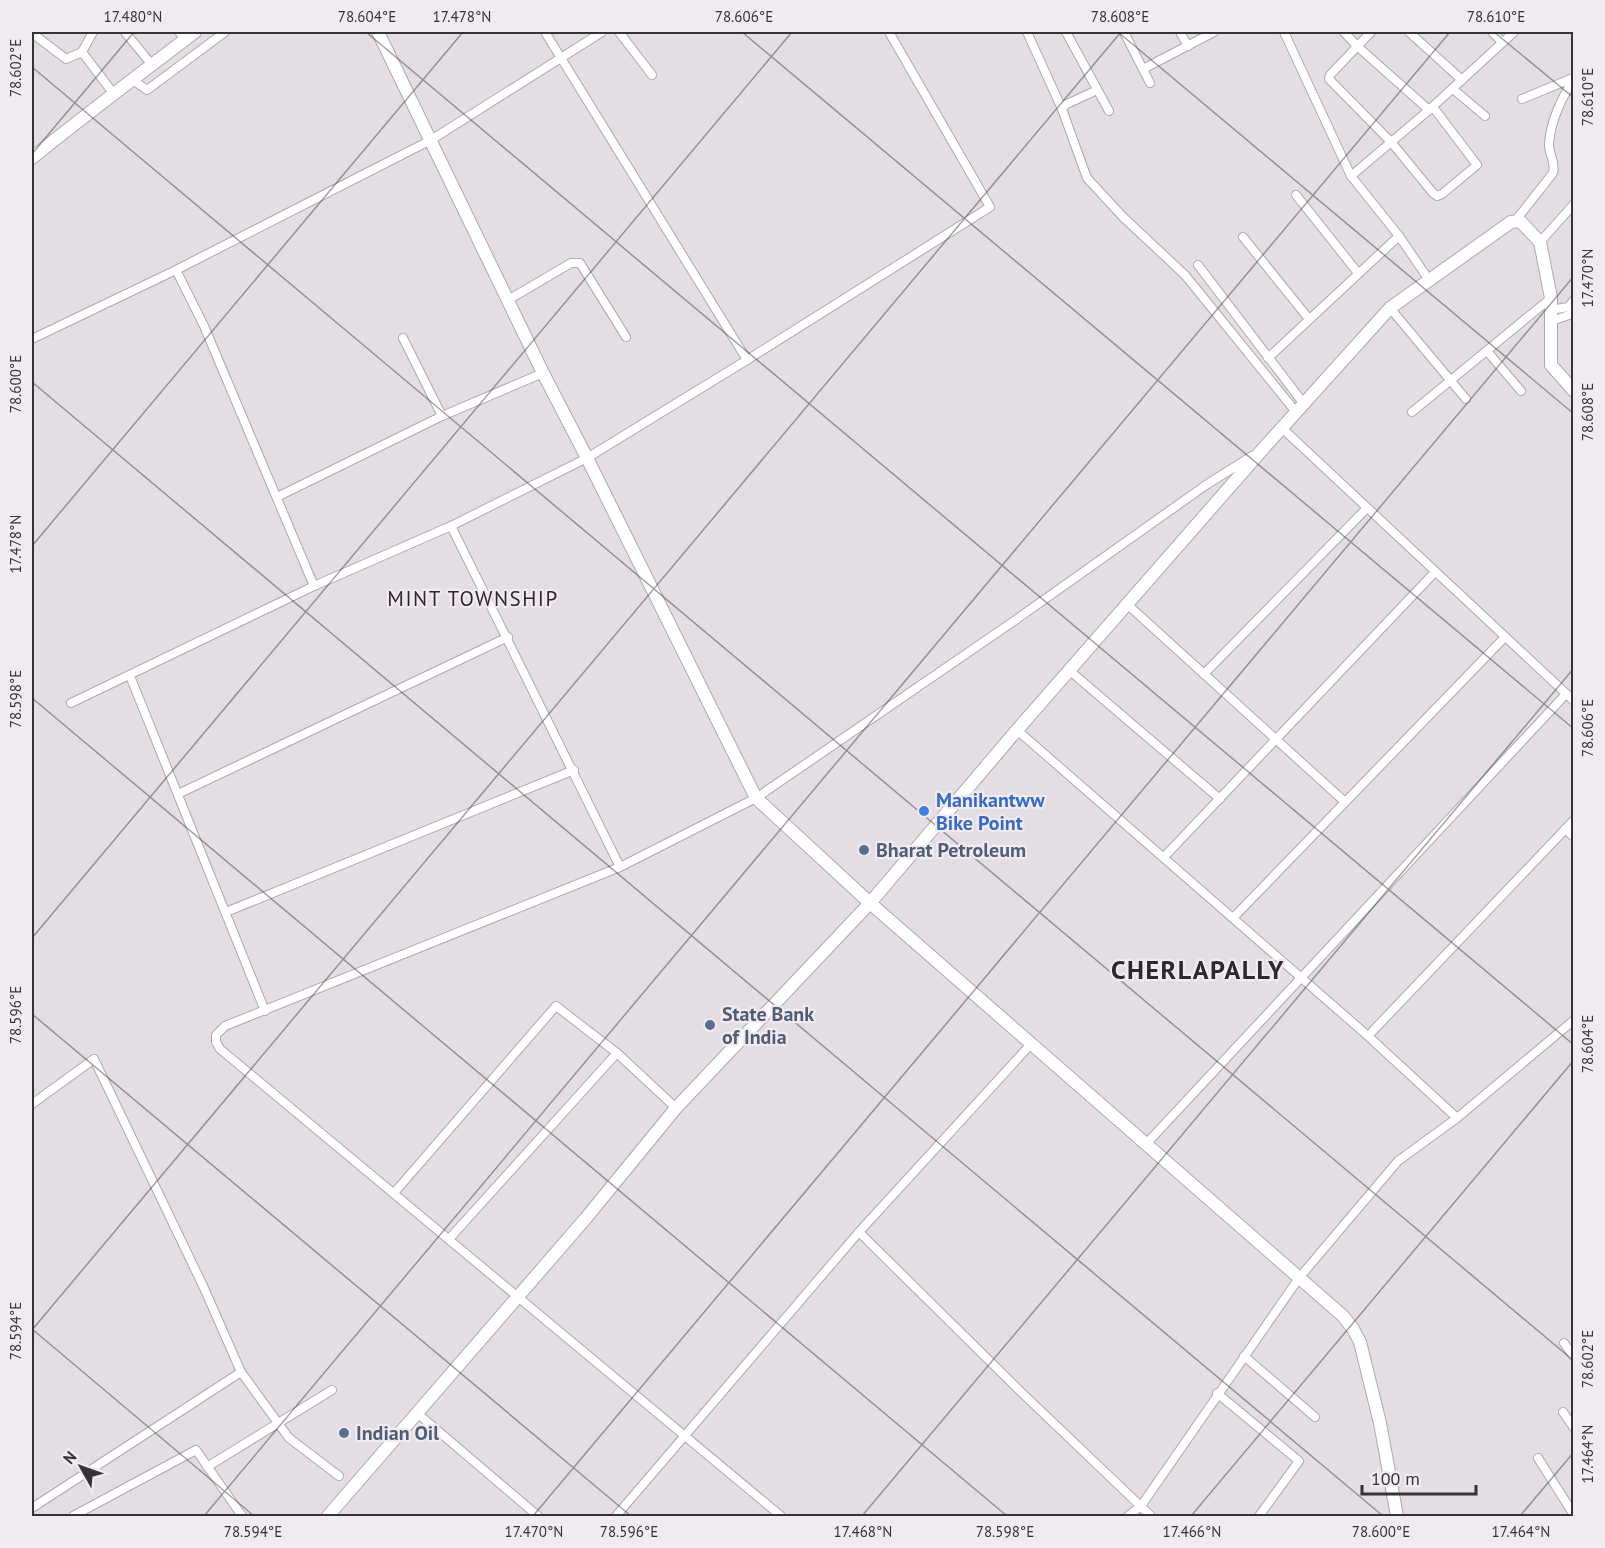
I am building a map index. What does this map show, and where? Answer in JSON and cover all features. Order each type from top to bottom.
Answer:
[{"type":"street","points":[[32,33],[66,59],[82,52],[93,32]]},
{"type":"street","points":[[125,32],[152,65]]},
{"type":"street","points":[[133,80],[147,90],[225,32]]},
{"type":"street","points":[[378,32],[543,373],[756,798],[870,903],[1343,1316],[1360,1342],[1380,1422],[1397,1516]]},
{"type":"street","points":[[545,32],[747,360]]},
{"type":"street","points":[[32,339],[176,270],[431,141],[602,32]]},
{"type":"street","points":[[619,32],[652,75]]},
{"type":"street","points":[[71,703],[314,586],[451,526],[587,458],[990,207],[889,32]]},
{"type":"street","points":[[1027,32],[1062,109],[1087,178],[1123,217],[1185,275],[1300,408]]},
{"type":"street","points":[[1066,32],[1109,111]]},
{"type":"street","points":[[1124,32],[1150,83]]},
{"type":"street","points":[[1180,32],[1188,45]]},
{"type":"street","points":[[1143,69],[1214,32]]},
{"type":"street","points":[[1284,32],[1351,176],[1399,236],[1429,280]]},
{"type":"street","points":[[1344,32],[1357,46],[1431,109],[1477,163],[1477,166],[1442,194],[1437,196],[1433,193],[1392,143],[1329,79],[1330,75],[1357,46],[1371,32]]},
{"type":"street","points":[[1408,32],[1462,80]]},
{"type":"street","points":[[1492,32],[1502,42]]},
{"type":"street","points":[[1351,176],[1431,109],[1514,32]]},
{"type":"street","points":[[32,158],[152,65],[186,34]]},
{"type":"street","points":[[82,52],[113,93]]},
{"type":"street","points":[[1522,99],[1573,78]]},
{"type":"street","points":[[328,1516],[586,1218],[676,1108],[870,903],[1017,730],[1262,450],[1390,308],[1516,220],[1553,173],[1554,163],[1549,143],[1554,118],[1573,78]]},
{"type":"street","points":[[1453,88],[1485,116]]},
{"type":"street","points":[[1062,109],[1065,105],[1097,90]]},
{"type":"street","points":[[1296,195],[1358,273]]},
{"type":"street","points":[[1540,242],[1574,204]]},
{"type":"street","points":[[1516,220],[1520,221],[1540,242],[1551,310],[1551,365],[1574,391]]},
{"type":"street","points":[[1268,358],[1399,236]]},
{"type":"street","points":[[1243,237],[1309,319]]},
{"type":"street","points":[[508,300],[572,263],[580,263],[626,337]]},
{"type":"street","points":[[1198,266],[1268,358],[1300,408]]},
{"type":"street","points":[[176,270],[204,326],[314,586]]},
{"type":"street","points":[[1412,412],[1487,351],[1551,310],[1568,307],[1574,300]]},
{"type":"street","points":[[1390,308],[1466,399]]},
{"type":"street","points":[[1551,310],[1573,312]]},
{"type":"street","points":[[403,338],[442,416]]},
{"type":"street","points":[[1487,351],[1521,391]]},
{"type":"street","points":[[278,497],[442,416],[543,373]]},
{"type":"street","points":[[1283,429],[1574,701]]},
{"type":"street","points":[[781,1516],[220,1049],[216,1042],[219,1030],[620,867],[756,798],[1206,485],[1262,450]]},
{"type":"street","points":[[1204,674],[1367,508]]},
{"type":"street","points":[[451,526],[620,867]]},
{"type":"street","points":[[1164,857],[1436,572]]},
{"type":"street","points":[[1128,605],[1345,802]]},
{"type":"street","points":[[1234,917],[1505,636]]},
{"type":"street","points":[[178,794],[508,637]]},
{"type":"street","points":[[1070,671],[1220,799]]},
{"type":"street","points":[[130,676],[265,1011]]},
{"type":"street","points":[[1146,1143],[1566,694]]},
{"type":"street","points":[[1017,730],[1234,917],[1457,1118]]},
{"type":"street","points":[[226,912],[573,770]]},
{"type":"street","points":[[1368,1036],[1574,820]]},
{"type":"street","points":[[1564,829],[1574,837]]},
{"type":"street","points":[[394,1193],[556,1006],[617,1053],[676,1108]]},
{"type":"street","points":[[1128,1516],[1141,1506],[1217,1393],[1299,1278],[1398,1161],[1457,1118],[1574,1020]]},
{"type":"street","points":[[616,1516],[859,1232],[1031,1044]]},
{"type":"street","points":[[449,1239],[617,1053]]},
{"type":"street","points":[[32,1104],[94,1059],[204,1288],[241,1371],[289,1438],[339,1476]]},
{"type":"street","points":[[859,1232],[1151,1516]]},
{"type":"street","points":[[1564,1343],[1574,1357]]},
{"type":"street","points":[[1244,1356],[1315,1417]]},
{"type":"street","points":[[32,1508],[241,1371]]},
{"type":"street","points":[[207,1467],[332,1390]]},
{"type":"street","points":[[1217,1393],[1299,1461],[1259,1516]]},
{"type":"street","points":[[1563,1412],[1574,1428]]},
{"type":"street","points":[[417,1413],[538,1516]]},
{"type":"street","points":[[73,1516],[196,1450],[242,1516]]},
{"type":"street","points":[[1538,1458],[1574,1515]]},
{"type":"place","name":"Manikantww Bike Point","points":[[924,811]]},
{"type":"place","name":"Bharat Petroleum","points":[[864,850]]},
{"type":"place","name":"State Bank of India","points":[[710,1025]]},
{"type":"place","name":"Indian Oil","points":[[344,1433]]},
{"type":"district","name":"MINT TOWNSHIP","points":[[473,598]]},
{"type":"district","name":"CHERLAPALLY","points":[[1198,969]]}]
